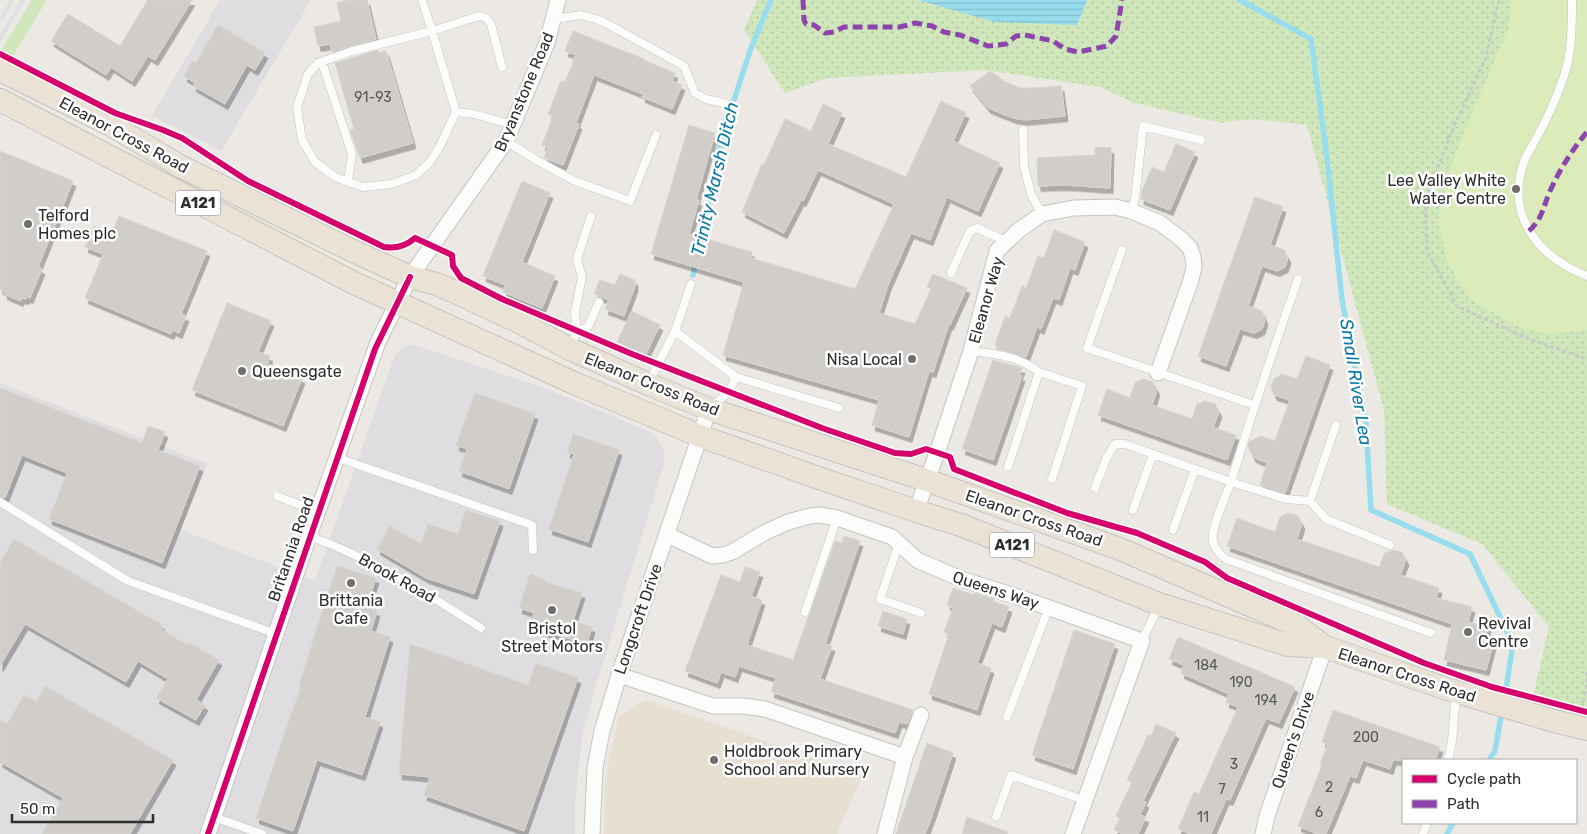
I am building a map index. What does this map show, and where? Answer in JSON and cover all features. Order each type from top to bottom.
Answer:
[{"type":"main road","name":"Eleanor Cross Road","points":[[0,70],[110,125],[180,166],[410,277],[436,284],[519,322],[573,340],[648,384],[709,409],[926,480],[1120,549],[1296,625],[1325,648]]},
{"type":"main road","name":"Eleanor Cross Road","points":[[0,100],[280,246],[574,383],[700,436],[961,525],[1159,604],[1288,646],[1325,648],[1458,693],[1535,716],[1585,717]]},
{"type":"street","name":"Bryanstone Road","points":[[410,277],[506,141],[547,43],[558,0]]},
{"type":"street","name":"Eleanor Way","points":[[916,511],[971,351],[997,252],[1018,230],[1042,214],[1074,208],[1115,207],[1131,211],[1160,223],[1190,248],[1194,267],[1191,280],[1158,373]]},
{"type":"street","name":"Britannia Road","points":[[208,834],[309,536],[375,349],[410,277]]},
{"type":"street","name":"Longcroft Drive","points":[[592,834],[595,768],[602,731],[619,674],[668,535],[709,409]]},
{"type":"street","name":"Queens Way","points":[[668,535],[712,556],[723,555],[788,522],[818,515],[836,518],[892,536],[917,560],[961,579],[1049,607],[1142,641]]},
{"type":"street","points":[[1073,834],[1142,641]]},
{"type":"street","name":"Queen's Drive","points":[[1263,834],[1267,816],[1325,648]]},
{"type":"street","points":[[619,674],[713,706],[744,706],[765,710],[905,757]]},
{"type":"street","points":[[885,834],[905,757],[921,715]]},
{"type":"lane","points":[[422,0],[432,31],[456,112],[430,162],[416,175],[392,184],[363,187],[335,177],[315,162],[302,140],[297,107],[308,74],[318,63],[352,51],[432,31],[479,16],[484,16],[491,24],[502,67]]},
{"type":"lane","points":[[1572,0],[1569,57],[1564,77],[1548,117],[1526,158],[1522,173],[1520,205],[1523,219],[1539,244],[1554,259],[1587,276]]},
{"type":"lane","points":[[554,19],[582,15],[613,26],[684,66],[695,93],[706,99],[724,104]]},
{"type":"lane","points":[[322,62],[352,154],[348,182]]},
{"type":"lane","points":[[456,112],[474,114],[513,125]]},
{"type":"lane","points":[[1131,211],[1135,199],[1144,126],[1201,140]]},
{"type":"lane","points":[[1023,130],[1024,166],[1031,194],[1042,214]]},
{"type":"lane","points":[[506,141],[575,181],[630,201],[656,135]]},
{"type":"lane","points":[[573,340],[575,312],[582,277],[577,259],[592,216]]},
{"type":"lane","points":[[951,273],[970,231],[977,228],[1008,242]]},
{"type":"lane","points":[[1122,250],[1087,348],[1254,404]]},
{"type":"lane","points":[[1298,279],[1254,404],[1231,482],[1213,534],[1214,546],[1218,553],[1226,559],[1430,633]]},
{"type":"lane","points":[[648,384],[675,331],[691,284]]},
{"type":"lane","points":[[573,340],[588,326],[599,302]]},
{"type":"lane","points":[[675,331],[736,377],[839,408]]},
{"type":"lane","points":[[971,351],[1003,355],[1028,364],[1039,372],[1082,386],[1052,480]]},
{"type":"lane","points":[[1008,466],[1039,372]]},
{"type":"lane","points":[[709,409],[729,392],[736,377]]},
{"type":"lane","points":[[1310,501],[1336,425]]},
{"type":"lane","points":[[1095,488],[1106,459],[1115,444],[1125,444],[1231,482],[1286,499],[1310,501],[1326,519],[1390,545]]},
{"type":"lane","points":[[1133,510],[1154,454]]},
{"type":"lane","points":[[338,458],[532,525],[533,550]]},
{"type":"lane","points":[[1173,530],[1195,469]]},
{"type":"lane","points":[[277,496],[318,512]]},
{"type":"lane","points":[[0,502],[128,581],[276,634]]},
{"type":"lane","points":[[805,612],[836,518]]},
{"type":"lane","name":"Brook Road","points":[[309,536],[340,547],[416,586],[481,628]]},
{"type":"lane","points":[[898,543],[880,599],[921,613]]},
{"type":"lane","points":[[1142,641],[1159,604]]},
{"type":"lane","points":[[1007,717],[1049,607]]},
{"type":"lane","points":[[1448,759],[1452,739],[1454,708],[1458,693]]},
{"type":"lane","points":[[996,817],[1011,775],[1084,800]]},
{"type":"lane","points":[[214,817],[262,834]]},
{"type":"path","points":[[1499,0],[1486,57],[1451,133],[1425,201],[1427,251],[1457,306],[1526,338],[1587,359]]},
{"type":"path","points":[[1585,717],[1587,670]]},
{"type":"path","points":[[1573,708],[1585,717]]},
{"type":"shaded area","points":[[220,0],[311,0],[221,151],[152,116]]},
{"type":"shaded area","points":[[408,345],[545,388],[648,431],[654,435],[664,448],[664,464],[583,732],[575,801],[575,834],[0,834],[0,383],[208,464],[181,530],[315,581],[394,357],[399,350]]},
{"type":"shaded area","name":"Holdbrook Primary School and Nursery","points":[[646,700],[863,775],[837,833],[839,834],[604,834],[605,781],[619,716]]},
{"type":"green space","points":[[32,0],[47,0],[13,56],[0,52]]},
{"type":"green space","points":[[757,0],[1587,0],[1587,707],[1533,696],[1549,627],[1482,544],[1387,504],[1384,410],[1307,125],[1253,120],[1222,123],[1134,103],[1100,87],[986,70],[827,78],[785,93],[744,30]]},
{"type":"green space","name":"Lee Valley White Water Centre","points":[[1511,0],[1587,0],[1587,330],[1549,334],[1519,327],[1470,299],[1447,262],[1438,218],[1453,159],[1508,29]]},
{"type":"water","points":[[918,0],[1087,0],[1077,25],[995,22]]},
{"type":"building","points":[[148,0],[192,0],[155,60],[148,56],[132,81],[111,67],[106,75],[51,41],[68,14],[120,46]]},
{"type":"building","points":[[348,0],[367,0],[376,39],[332,52],[330,44],[318,46],[314,27],[341,21],[337,3]]},
{"type":"building","points":[[218,25],[265,53],[255,70],[247,65],[225,104],[193,86],[195,83],[184,76],[192,61],[196,63]]},
{"type":"building","points":[[573,31],[675,73],[672,81],[682,85],[672,109],[642,97],[643,94],[594,75],[576,123],[579,124],[563,165],[544,158],[548,147],[542,145],[553,116],[548,114],[561,81],[565,82],[576,55],[565,51]]},
{"type":"building","points":[[378,50],[379,53],[386,51],[413,143],[360,158],[350,130],[354,129],[335,63]]},
{"type":"building","points":[[990,71],[1005,82],[1020,88],[1061,86],[1065,116],[1025,120],[1013,118],[988,108],[970,86]]},
{"type":"building","points":[[941,101],[966,113],[953,141],[1000,163],[978,211],[947,197],[930,240],[911,233],[888,285],[879,313],[915,324],[931,289],[927,287],[933,274],[967,288],[949,324],[933,372],[929,371],[909,437],[872,425],[879,400],[723,355],[744,282],[651,254],[689,125],[715,133],[696,200],[699,200],[689,234],[752,252],[751,258],[855,289],[894,204],[818,170],[803,201],[801,200],[784,233],[742,212],[762,164],[764,165],[785,119],[811,131],[823,104],[842,113],[828,144],[906,177]]},
{"type":"building","points":[[1176,144],[1195,152],[1170,210],[1141,199],[1141,197],[1152,167],[1164,172]]},
{"type":"building","points":[[1095,147],[1111,148],[1110,188],[1064,185],[1038,186],[1037,158],[1095,155]]},
{"type":"building","name":"Telford Homes plc","points":[[0,151],[73,181],[38,267],[42,269],[30,298],[22,298],[20,301],[4,294],[5,291],[0,289]]},
{"type":"building","points":[[522,181],[550,193],[522,262],[555,276],[542,308],[503,292],[505,285],[483,276]]},
{"type":"building","points":[[1255,197],[1283,207],[1270,245],[1284,250],[1288,258],[1285,267],[1277,271],[1262,266],[1248,306],[1262,311],[1265,320],[1262,329],[1254,333],[1240,329],[1226,366],[1198,356]]},
{"type":"building","points":[[119,216],[207,251],[181,314],[186,316],[179,333],[173,330],[171,334],[85,298],[103,254],[85,247],[94,226],[112,233]]},
{"type":"building","points":[[1054,230],[1085,242],[1075,270],[1070,268],[1059,300],[1053,298],[1041,329],[1037,327],[1026,357],[996,349],[997,346],[995,345],[1005,316],[1010,318],[1022,286],[1026,288],[1038,256],[1044,258]]},
{"type":"building","points":[[620,274],[635,280],[635,286],[624,316],[605,309],[609,300],[594,294],[600,280],[615,285]]},
{"type":"building","name":"Queensgate","points":[[227,303],[271,321],[258,352],[270,356],[267,364],[302,378],[283,426],[192,390]]},
{"type":"building","points":[[632,311],[660,325],[645,356],[617,342]]},
{"type":"building","points":[[1306,356],[1330,365],[1285,493],[1260,485],[1267,463],[1253,457],[1248,446],[1249,442],[1261,436],[1275,441],[1290,400],[1274,395],[1271,387],[1274,379],[1282,374],[1297,379]]},
{"type":"building","points":[[993,360],[1022,368],[1019,375],[1022,376],[993,460],[962,449]]},
{"type":"building","points":[[1143,379],[1153,382],[1157,390],[1152,405],[1192,419],[1197,404],[1205,401],[1215,404],[1219,412],[1213,427],[1236,435],[1227,460],[1098,415],[1107,389],[1130,398],[1135,383]]},
{"type":"building","points":[[0,388],[142,443],[148,426],[165,432],[158,450],[200,466],[162,563],[49,519],[67,473],[22,455],[5,498],[0,496]]},
{"type":"building","points":[[475,393],[535,414],[509,489],[459,471],[467,449],[456,445]]},
{"type":"building","points":[[573,434],[619,450],[588,542],[549,529],[574,454],[567,452]]},
{"type":"building","points":[[466,510],[500,521],[474,594],[426,578],[377,549],[390,526],[421,544],[428,524],[458,534]]},
{"type":"building","points":[[1288,513],[1298,516],[1302,524],[1297,539],[1379,567],[1385,553],[1393,550],[1402,552],[1406,560],[1400,575],[1439,588],[1436,598],[1472,607],[1468,622],[1488,626],[1485,638],[1494,640],[1486,670],[1444,660],[1452,624],[1227,546],[1237,518],[1275,532],[1280,517]]},
{"type":"building","points":[[844,536],[860,541],[825,644],[832,646],[820,679],[913,710],[907,724],[899,722],[895,733],[771,692],[776,678],[739,666],[735,677],[721,672],[717,683],[685,671],[721,575],[740,582],[745,567],[760,572],[751,596],[762,600],[747,645],[793,660],[835,541],[842,543]]},
{"type":"building","points":[[14,539],[162,625],[160,629],[187,645],[188,642],[219,660],[196,700],[205,705],[196,720],[156,698],[168,679],[138,661],[126,682],[25,624],[0,666],[0,563]]},
{"type":"building","points":[[337,566],[376,578],[366,608],[377,611],[371,631],[390,637],[365,717],[380,722],[362,775],[317,760],[293,831],[256,818],[301,686],[299,685]]},
{"type":"building","name":"Bristol Street Motors","points":[[530,574],[546,580],[545,582],[582,593],[573,621],[592,627],[587,644],[530,627],[534,613],[519,608]]},
{"type":"building","points":[[953,588],[994,599],[993,601],[1009,607],[1002,627],[992,623],[977,663],[991,668],[977,710],[929,694],[949,634],[944,632],[953,608],[947,605]]},
{"type":"building","points":[[883,611],[907,619],[903,634],[878,626]]},
{"type":"building","points":[[1074,630],[1115,644],[1073,769],[1032,755]]},
{"type":"building","points":[[1178,637],[1295,687],[1279,723],[1266,718],[1230,800],[1226,799],[1211,834],[1191,834],[1178,829],[1194,792],[1199,794],[1238,707],[1226,702],[1229,694],[1181,673],[1184,665],[1169,659]]},
{"type":"building","points":[[410,644],[528,685],[536,663],[578,678],[524,831],[424,795],[430,777],[399,774]]},
{"type":"building","points":[[45,686],[173,760],[130,834],[42,834],[63,798],[0,762],[0,720],[7,725],[24,695],[36,702]]},
{"type":"building","points":[[1333,710],[1440,747],[1435,759],[1393,760],[1390,769],[1363,760],[1356,778],[1350,776],[1326,834],[1318,834],[1298,826],[1322,765],[1320,764],[1328,744],[1322,742]]},
{"type":"building","points":[[1156,724],[1176,733],[1143,801],[1146,802],[1140,815],[1146,817],[1138,834],[1123,834],[1114,830],[1120,818],[1116,816],[1132,782],[1127,780],[1148,735],[1151,736]]},
{"type":"building","points":[[927,743],[953,753],[932,816],[925,834],[896,834]]},
{"type":"building","points":[[967,817],[1008,832],[1007,834],[962,834]]},
{"type":"waterway","name":"Trinity Marsh Ditch","points":[[700,244],[726,117],[771,0]]},
{"type":"waterway","name":"Small River Lea","points":[[1240,0],[1311,39],[1327,158],[1342,300],[1366,423],[1371,510],[1470,554],[1513,644],[1504,701]]},
{"type":"waterway","name":"Trinity Marsh Ditch","points":[[693,275],[696,261]]},
{"type":"waterway","name":"Small River Lea","points":[[1490,759],[1495,751],[1502,710]]},
{"type":"waterway","name":"Small River Lea","points":[[1447,834],[1452,824]]},
{"type":"railway","points":[[0,21],[12,0]]},
{"type":"railway","points":[[0,39],[23,0]]},
{"type":"marked path","points":[[803,0],[806,24],[814,25],[825,33],[834,32],[844,27],[900,27],[915,23],[932,26],[944,32],[960,35],[988,46],[1006,44],[1016,36],[1025,35],[1053,41],[1065,49],[1078,52],[1107,46],[1116,36],[1122,0]]},
{"type":"marked path","points":[[1529,231],[1540,217],[1562,167],[1587,132]]},
{"type":"cycle path","points":[[0,54],[115,113],[182,138],[248,181],[384,247],[393,248],[401,246],[415,238],[452,255],[453,266],[461,278],[502,299],[632,354],[822,428],[895,453],[911,454],[926,449],[950,457],[954,469],[1067,513],[1137,533],[1205,562],[1227,578],[1424,663],[1492,687],[1587,712]]},
{"type":"cycle path","points":[[208,834],[375,349],[410,277]]},
{"type":"place","name":"Lee Valley White Water Centre","points":[[1516,189]]},
{"type":"place","name":"Telford Homes plc","points":[[28,224]]},
{"type":"place","name":"Nisa Local","points":[[912,359]]},
{"type":"place","name":"Queensgate","points":[[242,371]]},
{"type":"place","name":"Brittania Cafe","points":[[351,583]]},
{"type":"place","name":"Bristol Street Motors","points":[[552,610]]},
{"type":"place","name":"Revival Centre","points":[[1468,632]]},
{"type":"place","name":"Holdbrook Primary School and Nursery","points":[[714,760]]}]
